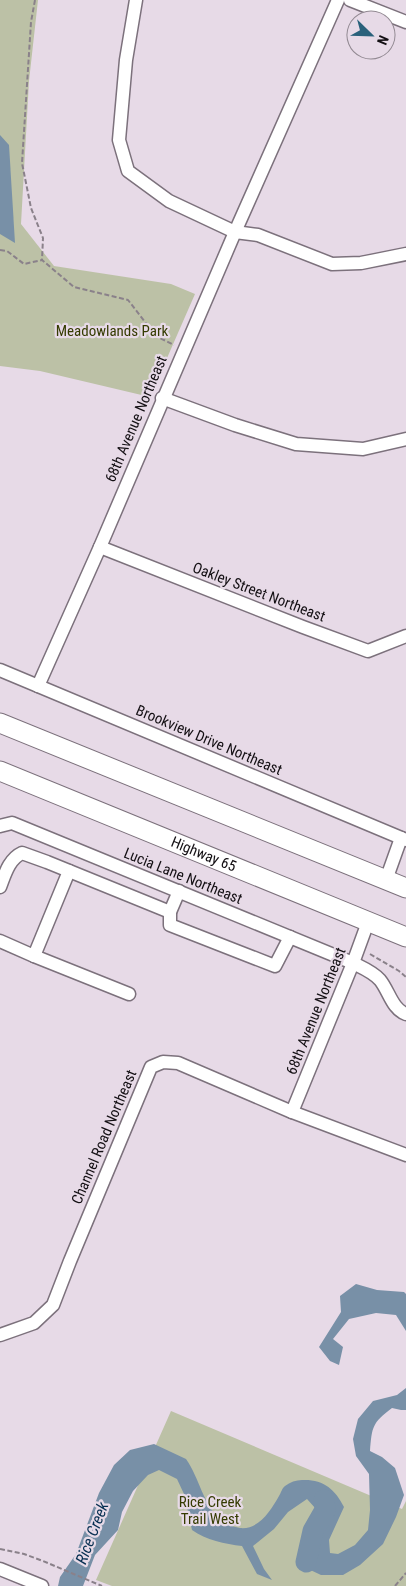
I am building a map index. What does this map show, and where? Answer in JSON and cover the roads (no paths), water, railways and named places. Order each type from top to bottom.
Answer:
[{"type":"highway","points":[[0,723],[406,888]]},
{"type":"highway","name":"Highway 65","points":[[0,771],[406,937]]},
{"type":"street","points":[[136,0],[126,60],[120,140],[128,171],[169,201],[235,232],[258,235],[332,264],[361,263],[406,254]]},
{"type":"street","name":"68th Avenue Northeast","points":[[38,686],[100,547],[162,398],[338,0]]},
{"type":"street","points":[[350,0],[406,22]]},
{"type":"street","points":[[162,398],[235,425],[296,444],[362,449],[406,439]]},
{"type":"street","name":"Oakley Street Northeast","points":[[100,547],[368,651],[406,636]]},
{"type":"street","name":"Brookview Drive Northeast","points":[[0,670],[403,839]]},
{"type":"street","name":"Lucia Lane Northeast","points":[[0,826],[12,822],[353,963],[380,980],[392,1002],[401,1012],[406,1014]]},
{"type":"street","points":[[43,860],[51,839]]},
{"type":"street","points":[[386,880],[403,839]]},
{"type":"street","points":[[0,887],[7,867],[16,856],[22,853],[170,912]]},
{"type":"street","points":[[34,956],[69,871]]},
{"type":"street","points":[[179,891],[170,912],[170,925],[275,966],[290,937]]},
{"type":"street","name":"68th Avenue Northeast","points":[[292,1112],[368,922]]},
{"type":"street","points":[[0,942],[129,994]]},
{"type":"street","name":"Channel Road Northeast","points":[[0,1335],[34,1323],[53,1305],[151,1067],[163,1062],[178,1063],[292,1112],[406,1155]]},
{"type":"street","points":[[0,1569],[42,1586]]},
{"type":"water","points":[[0,135],[9,145],[15,243],[0,234]]},
{"type":"water","points":[[356,1284],[377,1290],[404,1292],[406,1294],[406,1331],[396,1315],[376,1313],[349,1319],[333,1339],[343,1347],[339,1365],[330,1361],[319,1347],[341,1312],[340,1296]]},
{"type":"water","name":"Rice Creek","points":[[406,1388],[406,1410],[392,1408],[380,1418],[374,1426],[370,1451],[382,1457],[395,1468],[404,1495],[383,1544],[360,1565],[343,1575],[321,1575],[304,1567],[300,1558],[304,1544],[315,1531],[316,1509],[307,1499],[288,1512],[274,1529],[253,1546],[264,1569],[272,1580],[257,1574],[242,1546],[216,1541],[192,1530],[184,1494],[177,1479],[159,1470],[148,1475],[133,1491],[122,1512],[118,1530],[95,1555],[83,1586],[58,1586],[60,1577],[76,1554],[99,1493],[114,1465],[130,1450],[154,1444],[186,1459],[210,1508],[222,1522],[240,1528],[253,1526],[264,1518],[283,1488],[289,1483],[309,1480],[328,1486],[337,1495],[344,1507],[329,1540],[330,1553],[338,1554],[355,1545],[368,1530],[370,1510],[369,1474],[356,1456],[353,1439],[358,1419],[373,1401],[397,1395]]},
{"type":"waterway","name":"Rice Creek","points":[[306,1562],[313,1531],[325,1510],[324,1500]]},
{"type":"park label","name":"Meadowlands Park","points":[[112,331]]},
{"type":"park label","name":"Rice Creek Trail West","points":[[210,1510]]}]
